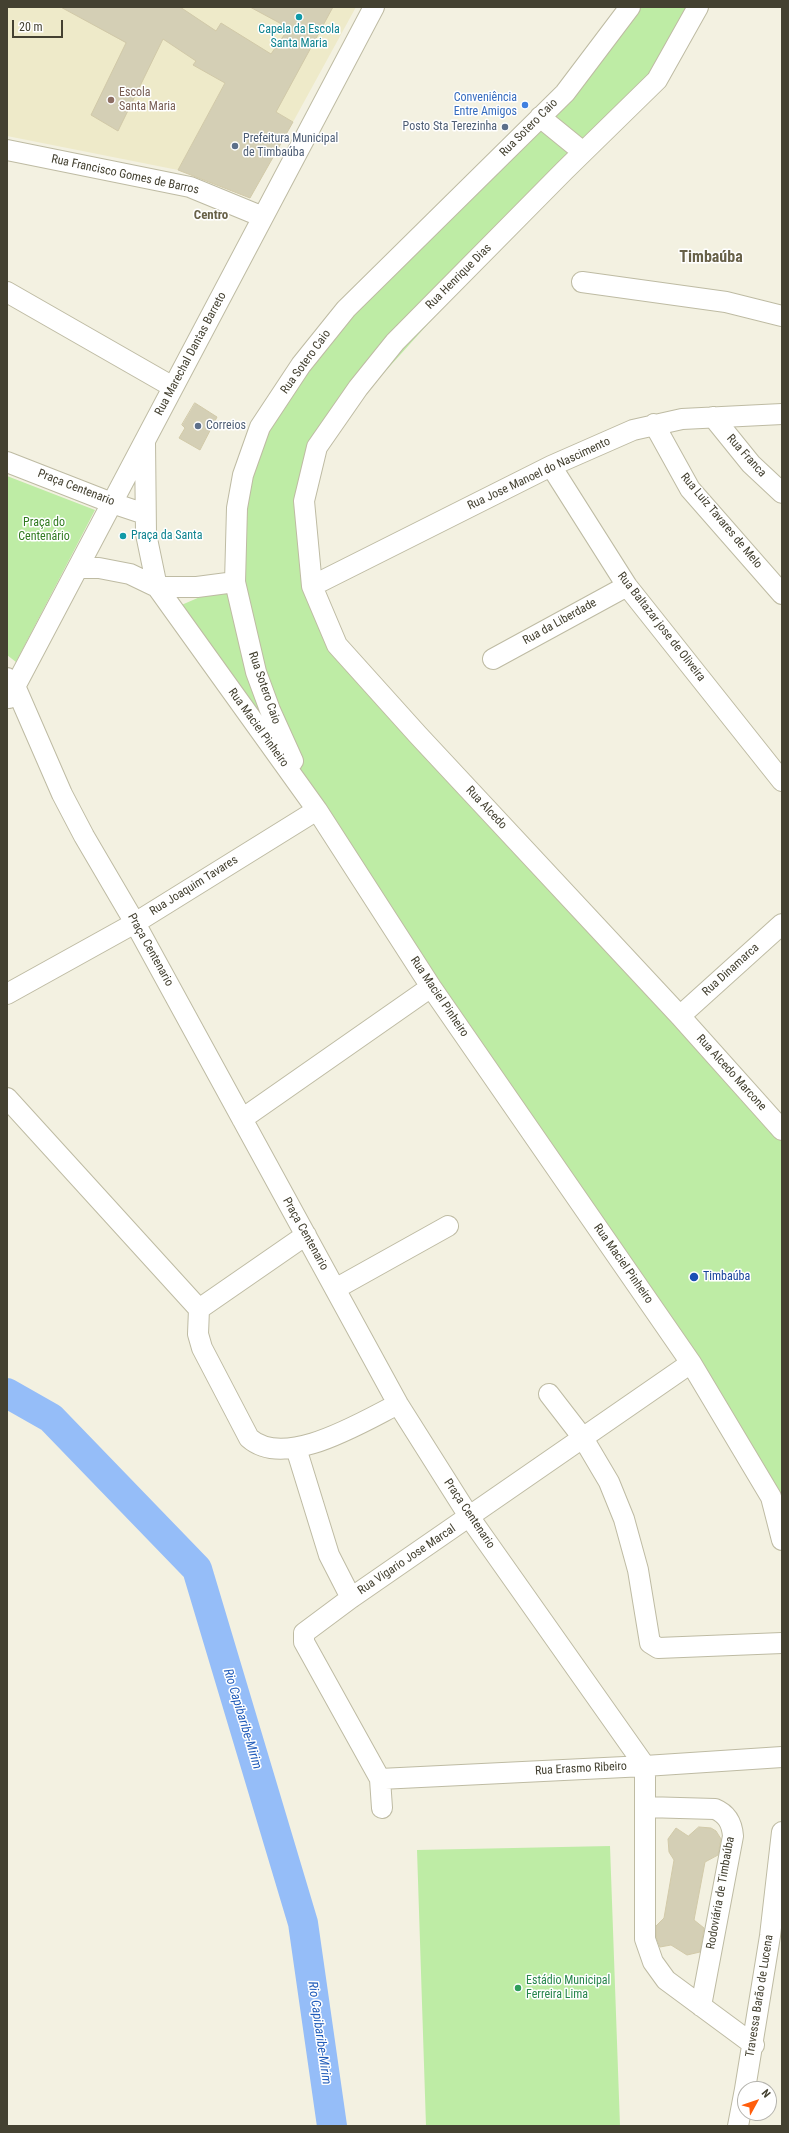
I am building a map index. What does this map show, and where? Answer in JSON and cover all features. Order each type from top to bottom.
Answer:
[{"type":"street","name":"Rua Marechal Dantas Barreto","points":[[10,688],[78,568],[374,7]]},
{"type":"street","name":"Rua Sotero Caio","points":[[316,810],[282,739],[256,672],[235,582],[237,508],[243,475],[264,420],[301,365],[346,309],[565,93],[630,7]]},
{"type":"street","name":"Rua Henrique Dias","points":[[312,586],[304,501],[317,447],[358,388],[395,342],[583,152],[657,80],[698,7]]},
{"type":"street","points":[[540,117],[583,152]]},
{"type":"street","name":"Rua Francisco Gomes de Barros","points":[[7,150],[190,187],[263,217]]},
{"type":"street","points":[[582,282],[726,302],[782,316]]},
{"type":"street","points":[[7,292],[173,387]]},
{"type":"street","name":"Rua Jose Manoel do Nascimento","points":[[312,586],[551,466],[633,430],[654,424],[682,419],[782,414]]},
{"type":"street","name":"Rua Franca","points":[[713,417],[751,464],[782,493]]},
{"type":"street","name":"Rua Luiz Tavares de Melo","points":[[654,424],[690,489],[782,594]]},
{"type":"street","name":"Rua Maciel Pinheiro","points":[[145,441],[146,534],[158,587],[316,810],[431,986],[691,1363],[771,1497],[782,1540]]},
{"type":"street","name":"Praça Centenario","points":[[7,462],[112,503],[145,514]]},
{"type":"street","name":"Rua Baltazar jose de Oliveira","points":[[551,466],[627,586],[782,781]]},
{"type":"street","points":[[78,568],[99,568],[130,574],[158,587],[197,587],[235,582]]},
{"type":"street","name":"Rua Alcedo","points":[[312,586],[337,645],[418,735],[680,1016]]},
{"type":"street","name":"Rua da Liberdade","points":[[492,659],[627,586]]},
{"type":"street","name":"Praça Centenario","points":[[10,688],[84,836],[135,923],[398,1404],[470,1518],[645,1766]]},
{"type":"street","name":"Rua Joaquim Tavares","points":[[7,994],[135,923],[316,810]]},
{"type":"street","name":"Rua Dinamarca","points":[[680,1016],[782,924]]},
{"type":"street","points":[[242,1119],[431,986]]},
{"type":"street","name":"Rua Alcedo Marcone","points":[[680,1016],[782,1130]]},
{"type":"street","points":[[7,1098],[199,1309],[198,1334],[202,1348],[249,1438],[262,1447],[296,1448],[323,1440],[398,1404]]},
{"type":"street","points":[[335,1289],[448,1226]]},
{"type":"street","points":[[199,1309],[306,1236]]},
{"type":"street","name":"Rua Vigario Jose Marcal","points":[[382,1808],[380,1779],[304,1642],[303,1637],[308,1629],[351,1598],[470,1518],[691,1363]]},
{"type":"street","points":[[549,1394],[583,1438],[609,1482],[624,1520],[638,1570],[650,1643],[658,1648],[782,1643]]},
{"type":"street","points":[[296,1448],[329,1555],[351,1598]]},
{"type":"street","name":"Rua Erasmo Ribeiro","points":[[380,1779],[645,1766],[782,1757]]},
{"type":"street","points":[[645,1766],[645,1939],[653,1962],[666,1980],[754,2045]]},
{"type":"street","name":"Rodoviária de Timbaúba","points":[[645,1807],[715,1809],[722,1812],[732,1828],[733,1836],[701,2006]]},
{"type":"street","name":"Travessa Barão de Lucena","points":[[747,2081],[754,2045],[782,1832]]},
{"type":"shaded area","name":"Escola Santa Maria","points":[[7,7],[356,7],[293,122],[225,83],[178,170],[7,136]]},
{"type":"green space","points":[[635,7],[698,7],[657,80],[583,152],[317,447],[304,501],[337,645],[782,1133],[782,1540],[771,1497],[172,609],[235,582],[243,475],[301,365]]},
{"type":"green space","name":"Praça do Centenário","points":[[7,476],[95,510],[16,662],[7,655]]},
{"type":"green space","name":"Estádio Municipal Ferreira Lima","points":[[610,1846],[620,2126],[426,2126],[417,1850]]},
{"type":"building","points":[[61,7],[180,7],[216,31],[221,23],[271,54],[289,28],[250,7],[333,7],[276,112],[293,122],[250,198],[178,170],[225,83],[193,65],[196,61],[163,39],[118,131],[91,115],[126,43]]},
{"type":"building","name":"Correios","points":[[195,403],[217,417],[200,450],[179,438],[185,428],[182,425]]},
{"type":"building","points":[[699,1827],[711,1828],[716,1831],[721,1839],[718,1855],[705,1862],[694,1920],[704,1928],[700,1952],[687,1955],[671,1945],[660,1947],[656,1937],[656,1926],[664,1918],[674,1860],[669,1852],[668,1839],[676,1828],[688,1836]]},
{"type":"waterway","name":"Rio Capibaribe-Mirim","points":[[7,1393],[51,1418],[197,1569],[303,1923],[332,2126]]},
{"type":"place","name":"Capela da Escola Santa Maria","points":[[299,17]]},
{"type":"place","name":"Escola Santa Maria","points":[[111,100]]},
{"type":"place","name":"Conveniência Entre Amigos","points":[[525,105]]},
{"type":"place","name":"Posto Sta Terezinha","points":[[505,127]]},
{"type":"place","name":"Prefeitura Municipal de Timbaúba","points":[[235,146]]},
{"type":"place","name":"Correios","points":[[198,426]]},
{"type":"place","name":"Praça da Santa","points":[[123,536]]},
{"type":"place","name":"Timbaúba","points":[[694,1277]]},
{"type":"place","name":"Estádio Municipal Ferreira Lima","points":[[518,1988]]},
{"type":"district","name":"Centro","points":[[211,216]]},
{"type":"district","name":"Timbaúba","points":[[711,258]]}]
